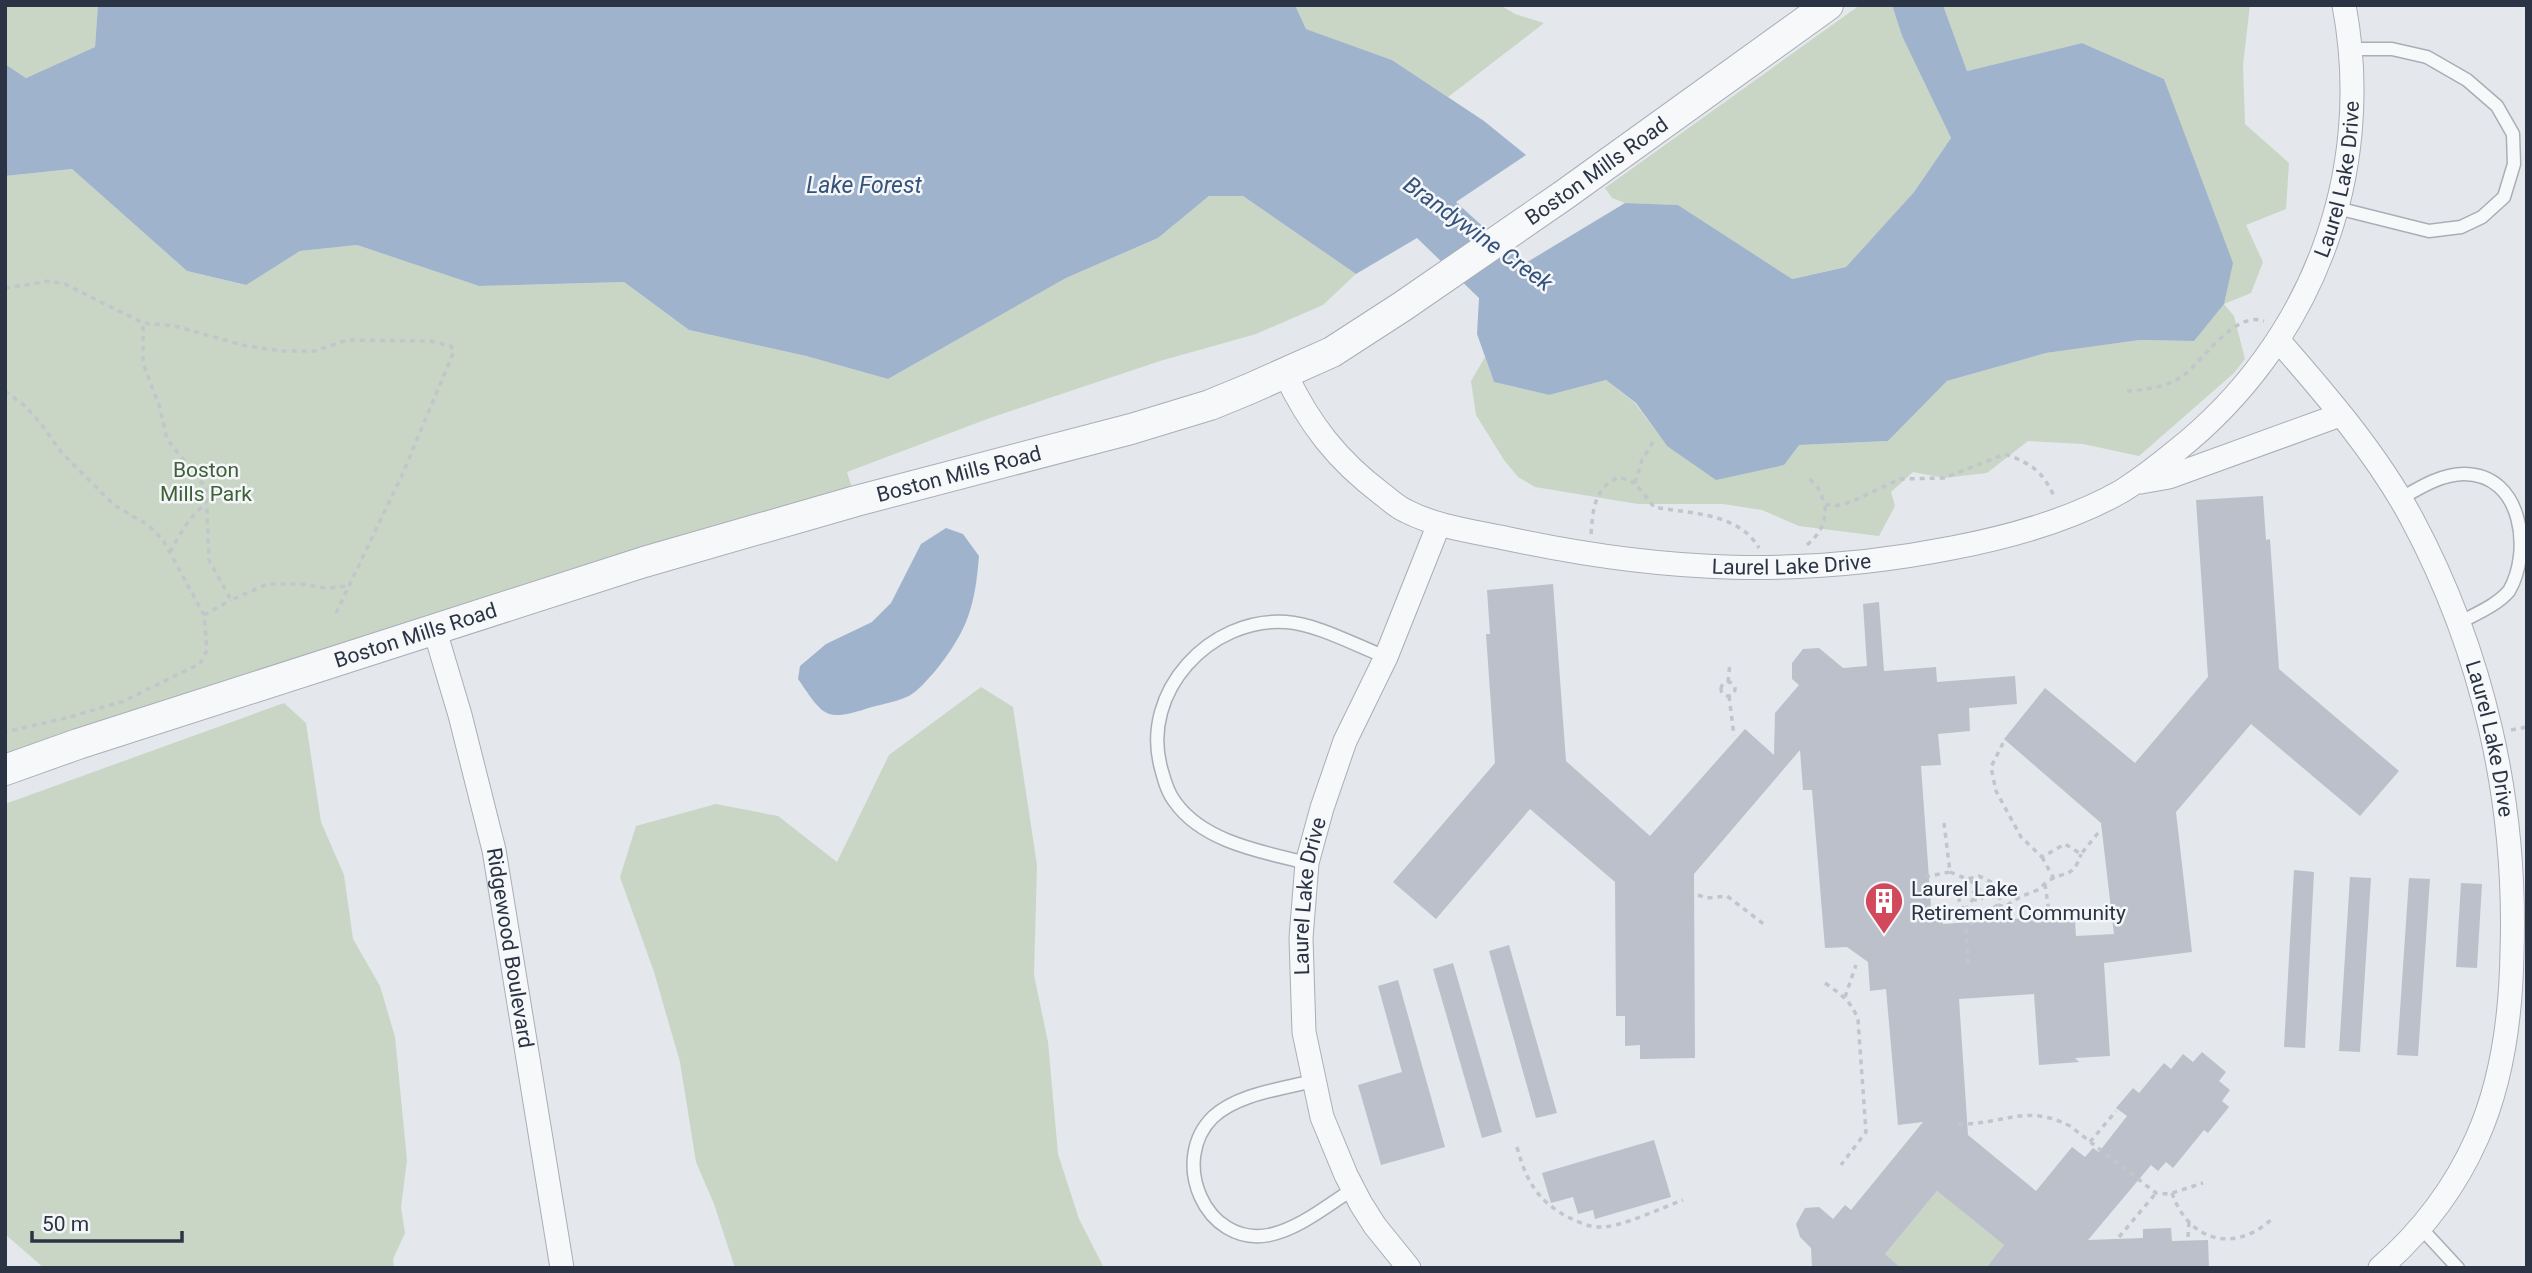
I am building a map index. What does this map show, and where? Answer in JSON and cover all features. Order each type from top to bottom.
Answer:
[{"type":"street","name":"Boston Mills Road","points":[[5,770],[78,744],[435,631],[532,596],[856,501],[1131,429],[1197,409],[1285,373],[1332,352],[1403,306],[1564,195],[1828,5]]},
{"type":"street","name":"Laurel Lake Drive","points":[[1285,373],[1298,401],[1335,454],[1361,479],[1404,510],[1439,524],[1590,554],[1692,567],[1772,568],[1860,563],[1920,554],[2008,535],[2064,516],[2132,484],[2197,434],[2228,403],[2281,337],[2314,275],[2337,208],[2346,168],[2352,111],[2350,49],[2344,5]]},
{"type":"street","name":"Laurel Lake Drive","points":[[2281,337],[2365,447],[2412,518],[2459,624],[2484,699],[2519,859],[2513,920],[2519,983],[2487,1110],[2463,1166],[2430,1217],[2404,1247],[2380,1268]]},
{"type":"street","name":"Laurel Lake Drive","points":[[2132,484],[2169,477],[2340,415]]},
{"type":"street","name":"Laurel Lake Drive","points":[[1409,1268],[1375,1226],[1353,1189],[1322,1117],[1304,1032],[1301,938],[1307,863],[1322,808],[1345,741],[1386,657],[1439,524]]},
{"type":"street","name":"Ridgewood Boulevard","points":[[435,631],[460,715],[494,850],[562,1268]]},
{"type":"lane","points":[[2337,208],[2429,231],[2461,228],[2482,216],[2504,197],[2514,164],[2513,135],[2497,106],[2467,80],[2427,57],[2392,49],[2350,49]]},
{"type":"lane","points":[[2399,499],[2427,484],[2464,474],[2482,477],[2496,485],[2511,496],[2519,510],[2527,543],[2525,561],[2518,578],[2496,602],[2459,624]]},
{"type":"lane","points":[[1307,863],[1237,843],[1216,834],[1188,817],[1174,802],[1166,784],[1158,751],[1157,728],[1165,698],[1181,671],[1208,646],[1236,630],[1261,623],[1288,622],[1314,628],[1386,657]]},
{"type":"lane","points":[[1313,1081],[1242,1101],[1213,1118],[1205,1127],[1195,1150],[1193,1176],[1197,1191],[1211,1214],[1220,1222],[1232,1229],[1257,1236],[1290,1228],[1353,1189]]},
{"type":"lane","points":[[2421,1228],[2458,1268]]},
{"type":"path","points":[[5,288],[50,281],[65,284],[143,323],[175,326],[246,346],[283,351],[315,351],[347,340],[430,341],[451,346],[454,351],[403,472],[337,613]]},
{"type":"path","points":[[2127,390],[2159,386],[2184,376],[2232,329],[2248,319],[2260,319],[2281,337]]},
{"type":"path","points":[[143,323],[143,363],[159,405],[167,439],[206,488],[209,560],[231,600]]},
{"type":"path","points":[[5,391],[25,406],[61,452],[114,505],[148,525],[163,540],[204,615],[207,650],[201,662],[195,666],[124,701],[5,732]]},
{"type":"path","points":[[1635,484],[1642,460],[1653,442]]},
{"type":"path","points":[[1825,504],[1835,506],[1851,502],[1900,479],[1944,478],[2005,454],[2025,461],[2045,476],[2064,516]]},
{"type":"path","points":[[1590,554],[1596,501],[1605,483],[1619,477],[1635,484],[1654,507],[1718,517],[1737,525],[1756,543],[1772,568],[1810,543],[1821,530],[1826,516],[1825,504],[1818,488],[1810,479]]},
{"type":"path","points":[[170,552],[198,509],[207,503]]},
{"type":"path","points":[[204,615],[268,583],[349,586]]},
{"type":"path","points":[[1728,682],[1730,663]]},
{"type":"path","points":[[1728,682],[1721,690],[1729,696]]},
{"type":"path","points":[[1728,682],[1735,688],[1729,696]]},
{"type":"path","points":[[1729,696],[1734,736]]},
{"type":"path","points":[[2506,731],[2527,727]]},
{"type":"path","points":[[2003,743],[1991,767],[1996,791],[2021,837],[2042,857],[2054,879]]},
{"type":"path","points":[[1944,823],[1950,872]]},
{"type":"path","points":[[1998,905],[2006,907],[2025,893],[2037,891],[2054,879],[2071,874],[2078,865],[2081,854],[2098,833]]},
{"type":"path","points":[[2042,857],[2065,844],[2081,854]]},
{"type":"path","points":[[1924,877],[1950,872],[1968,879],[1984,897]]},
{"type":"path","points":[[1968,964],[1966,931],[1976,919],[1998,905],[2000,897],[1993,883],[1979,876],[1968,879],[1959,888],[1958,899],[1965,911],[1976,919]]},
{"type":"path","points":[[2045,884],[2049,912]]},
{"type":"path","points":[[1965,911],[1976,889]]},
{"type":"path","points":[[1698,895],[1707,898],[1727,896],[1765,925]]},
{"type":"path","points":[[1973,899],[1979,901],[1984,897],[2000,897]]},
{"type":"path","points":[[1845,997],[1856,965]]},
{"type":"path","points":[[1825,983],[1845,997],[1858,1020],[1866,1132],[1841,1165]]},
{"type":"path","points":[[2090,1142],[2116,1111]]},
{"type":"path","points":[[1958,1124],[1984,1124],[2015,1115],[2033,1114],[2054,1118],[2070,1126],[2156,1193],[2172,1193],[2203,1183]]},
{"type":"path","points":[[1517,1147],[1521,1163],[1538,1195],[1552,1209],[1580,1223],[1599,1228],[1683,1200]]},
{"type":"path","points":[[2119,1237],[2156,1193]]},
{"type":"path","points":[[2172,1193],[2177,1207],[2189,1221],[2211,1236],[2230,1240],[2247,1237],[2273,1219]]},
{"type":"path","points":[[2188,1237],[2189,1221]]},
{"type":"green space","points":[[5,5],[98,5],[95,47],[26,78],[5,64]]},
{"type":"green space","points":[[1295,5],[1500,5],[1515,14],[1544,23],[1448,97],[1392,60],[1306,29]]},
{"type":"green space","points":[[1860,5],[1892,5],[1902,36],[1951,138],[1914,192],[1846,267],[1791,279],[1678,205],[1625,203],[1612,198],[1605,188]]},
{"type":"green space","points":[[1943,5],[2250,5],[2243,65],[2245,124],[2289,163],[2286,209],[2246,225],[2263,262],[2251,293],[2224,304],[2234,316],[2245,359],[2234,373],[2139,456],[2083,444],[2028,441],[1987,473],[1944,478],[1913,472],[1891,492],[1895,506],[1879,536],[1799,526],[1762,510],[1723,504],[1638,504],[1535,487],[1518,477],[1476,415],[1471,381],[1485,357],[1494,382],[1549,395],[1606,380],[1635,403],[1667,446],[1799,445],[1888,441],[1947,381],[2046,353],[2140,340],[2194,341],[2186,141],[2164,79],[2082,43],[1967,71]]},
{"type":"green space","name":"Boston Mills Park","points":[[72,169],[187,271],[245,285],[300,251],[357,245],[479,286],[624,282],[689,330],[806,356],[888,379],[1066,278],[1158,238],[1209,196],[1243,196],[1356,274],[1323,305],[1256,334],[1160,361],[990,418],[847,472],[856,501],[5,759],[5,176]]},
{"type":"green space","points":[[981,687],[1013,707],[1037,865],[1034,975],[1048,1042],[1058,1154],[1079,1219],[1104,1268],[735,1268],[714,1204],[696,1162],[680,1062],[654,972],[620,877],[636,826],[716,804],[778,816],[837,862],[889,755]]},
{"type":"green space","points":[[284,703],[306,723],[321,822],[344,875],[353,939],[380,986],[395,1037],[407,1160],[401,1207],[405,1233],[393,1259],[394,1268],[44,1268],[5,1234],[5,804]]},
{"type":"green space","points":[[1937,1191],[2004,1245],[1986,1268],[1901,1268],[1885,1254]]},
{"type":"water","name":"Lake Forest","points":[[98,5],[1295,5],[1306,29],[1392,60],[1484,121],[1526,155],[1456,202],[1524,264],[1625,203],[1678,205],[1792,279],[1846,267],[1914,192],[1951,138],[1902,36],[1892,5],[1943,5],[1967,71],[2082,43],[2164,79],[2233,263],[2224,304],[2194,341],[2140,340],[2046,353],[1947,381],[1888,441],[1799,445],[1784,465],[1716,480],[1667,446],[1636,403],[1606,380],[1549,395],[1494,382],[1477,334],[1479,298],[1417,238],[1356,274],[1243,196],[1209,196],[1158,238],[1066,278],[888,379],[806,356],[689,330],[624,282],[479,286],[357,245],[300,251],[246,285],[187,271],[72,169],[5,176],[5,64],[26,78],[95,47]]},
{"type":"water","points":[[946,528],[963,534],[979,556],[968,617],[947,656],[927,681],[909,696],[844,714],[835,715],[821,709],[798,679],[800,666],[826,644],[872,622],[891,603],[921,544]]},
{"type":"building","points":[[2263,496],[2266,540],[2270,539],[2279,669],[2399,771],[2360,816],[2251,724],[2176,812],[2192,952],[2104,963],[2110,1056],[2075,1058],[2079,1062],[2039,1065],[2034,994],[1959,999],[1968,1135],[2036,1191],[2072,1147],[2085,1157],[2093,1148],[2099,1152],[2127,1116],[2116,1108],[2133,1088],[2139,1093],[2164,1063],[2171,1069],[2183,1054],[2193,1062],[2202,1052],[2226,1072],[2219,1081],[2230,1090],[2222,1101],[2229,1107],[2208,1133],[2204,1130],[2173,1168],[2166,1162],[2158,1171],[2151,1165],[2088,1240],[2143,1238],[2143,1229],[2171,1228],[2172,1241],[2208,1240],[2209,1268],[1986,1268],[2004,1245],[1937,1191],[1885,1254],[1901,1268],[1812,1268],[1811,1248],[1800,1237],[1796,1224],[1805,1208],[1819,1207],[1833,1219],[1845,1205],[1851,1210],[1923,1122],[1898,1125],[1886,989],[1870,991],[1868,962],[1847,947],[1825,948],[1812,790],[1803,790],[1800,750],[1694,874],[1695,1058],[1640,1059],[1640,1045],[1625,1046],[1625,1016],[1616,1016],[1615,882],[1530,809],[1436,919],[1393,882],[1495,763],[1486,634],[1490,634],[1487,590],[1553,584],[1566,761],[1650,836],[1745,729],[1774,755],[1775,713],[1799,685],[1792,679],[1792,663],[1803,649],[1819,648],[1843,668],[1867,666],[1863,604],[1879,602],[1884,671],[1936,667],[1937,682],[2015,676],[2017,704],[1969,708],[1970,731],[1938,734],[1941,765],[1921,766],[1932,921],[1942,920],[1943,924],[2057,916],[2057,922],[2075,921],[2076,936],[2114,934],[2101,823],[2004,739],[2045,688],[2135,763],[2208,677],[2196,500]]},
{"type":"building","points":[[2294,870],[2314,872],[2305,1048],[2284,1047]]},
{"type":"building","points":[[2350,877],[2371,878],[2360,1052],[2339,1051]]},
{"type":"building","points":[[2409,878],[2430,879],[2418,1056],[2397,1055]]},
{"type":"building","points":[[2461,883],[2482,884],[2477,968],[2456,967]]},
{"type":"building","points":[[1509,945],[1557,1113],[1536,1118],[1489,951]]},
{"type":"building","points":[[1453,963],[1502,1132],[1482,1138],[1433,969]]},
{"type":"building","points":[[1398,980],[1445,1147],[1381,1165],[1358,1085],[1402,1072],[1378,986]]},
{"type":"building","points":[[1654,1140],[1671,1197],[1595,1219],[1593,1210],[1578,1214],[1573,1197],[1551,1203],[1542,1173]]},
{"type":"place","name":"Laurel Lake Retirement Community","points":[[1884,935]]},
{"type":"water label","name":"Brandywine Creek","points":[[1478,234]]}]
